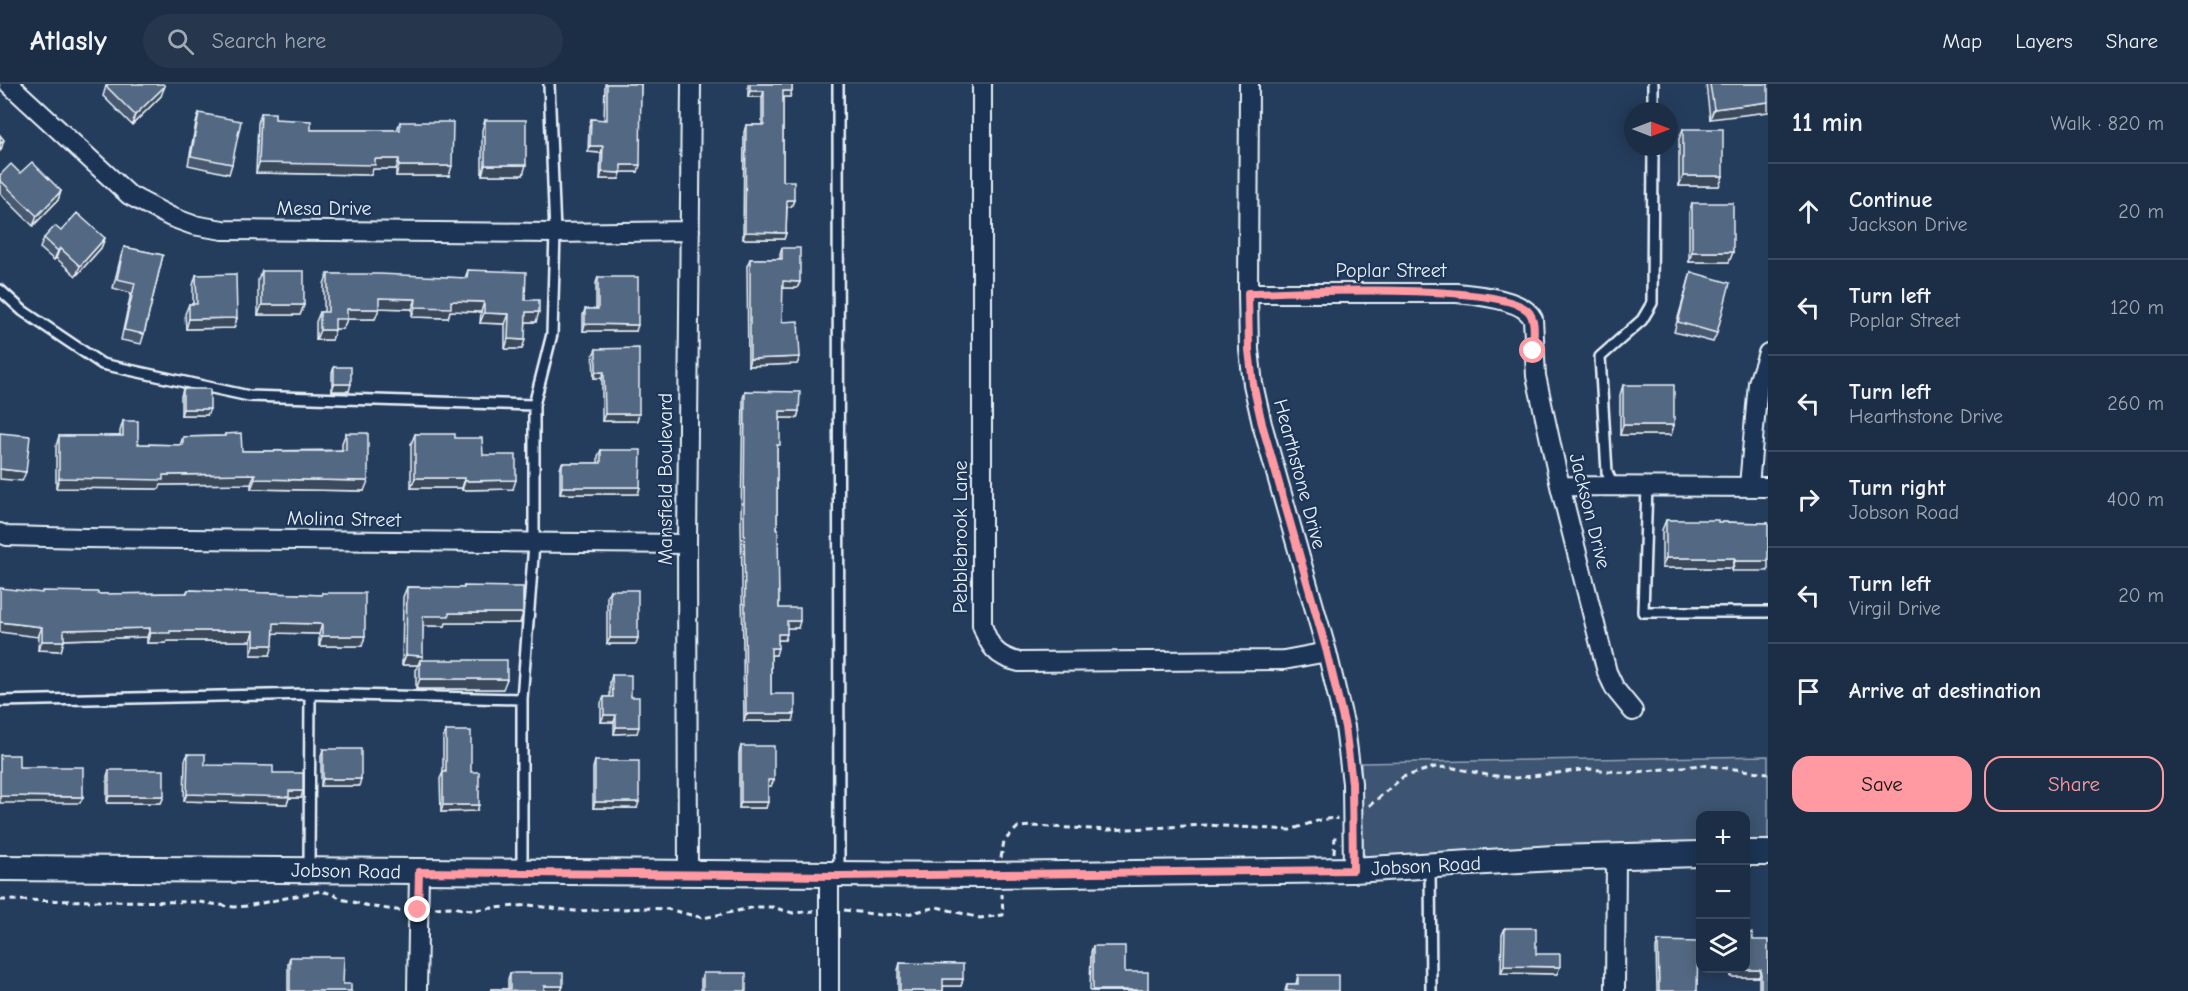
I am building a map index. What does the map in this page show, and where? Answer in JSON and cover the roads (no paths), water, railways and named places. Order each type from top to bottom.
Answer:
[{"type":"street","name":"Mesa Drive","points":[[9,84],[32,108],[129,195],[171,217],[194,225],[223,230],[555,233],[690,231]]},
{"type":"street","name":"Mansfield Boulevard","points":[[688,874],[687,544],[691,84]]},
{"type":"street","name":"Pebblebrook Lane","points":[[982,84],[982,625],[987,640],[1005,659],[1019,662],[1284,660],[1327,652]]},
{"type":"street","name":"Hearthstone Drive","points":[[1249,84],[1248,293],[1249,350],[1253,384],[1262,424],[1327,652],[1350,754],[1353,870]]},
{"type":"street","name":"Poplar Street","points":[[1248,293],[1457,292],[1487,297],[1525,308],[1530,313]]},
{"type":"street","name":"Jackson Drive","points":[[1530,313],[1533,319],[1536,376],[1560,486],[1607,672],[1615,689],[1633,711]]},
{"type":"street","points":[[1749,486],[1758,383],[1767,361]]},
{"type":"street","points":[[1560,486],[1768,487]]},
{"type":"street","name":"Molina Street","points":[[0,533],[6,536],[85,538],[687,544]]},
{"type":"street","points":[[1750,853],[1768,853]]},
{"type":"street","name":"Jobson Road","points":[[0,868],[834,876],[1353,870],[1616,856],[1696,854]]},
{"type":"street","points":[[1615,991],[1616,856]]},
{"type":"street","points":[[417,991],[419,872]]},
{"type":"street","points":[[829,991],[834,876]]},
{"type":"lane","points":[[522,873],[522,699],[534,544],[534,405],[552,334],[555,233],[549,84]]},
{"type":"lane","points":[[834,876],[838,84]]},
{"type":"lane","points":[[1653,84],[1653,102]]},
{"type":"lane","points":[[1613,485],[1607,472],[1600,357],[1642,320],[1652,303],[1653,156]]},
{"type":"lane","points":[[0,290],[23,311],[102,364],[249,396],[534,405]]},
{"type":"lane","points":[[1647,485],[1643,612],[1768,612]]},
{"type":"lane","points":[[0,700],[310,694],[522,699]]},
{"type":"lane","points":[[309,871],[310,694]]},
{"type":"lane","points":[[1430,866],[1431,991]]}]
